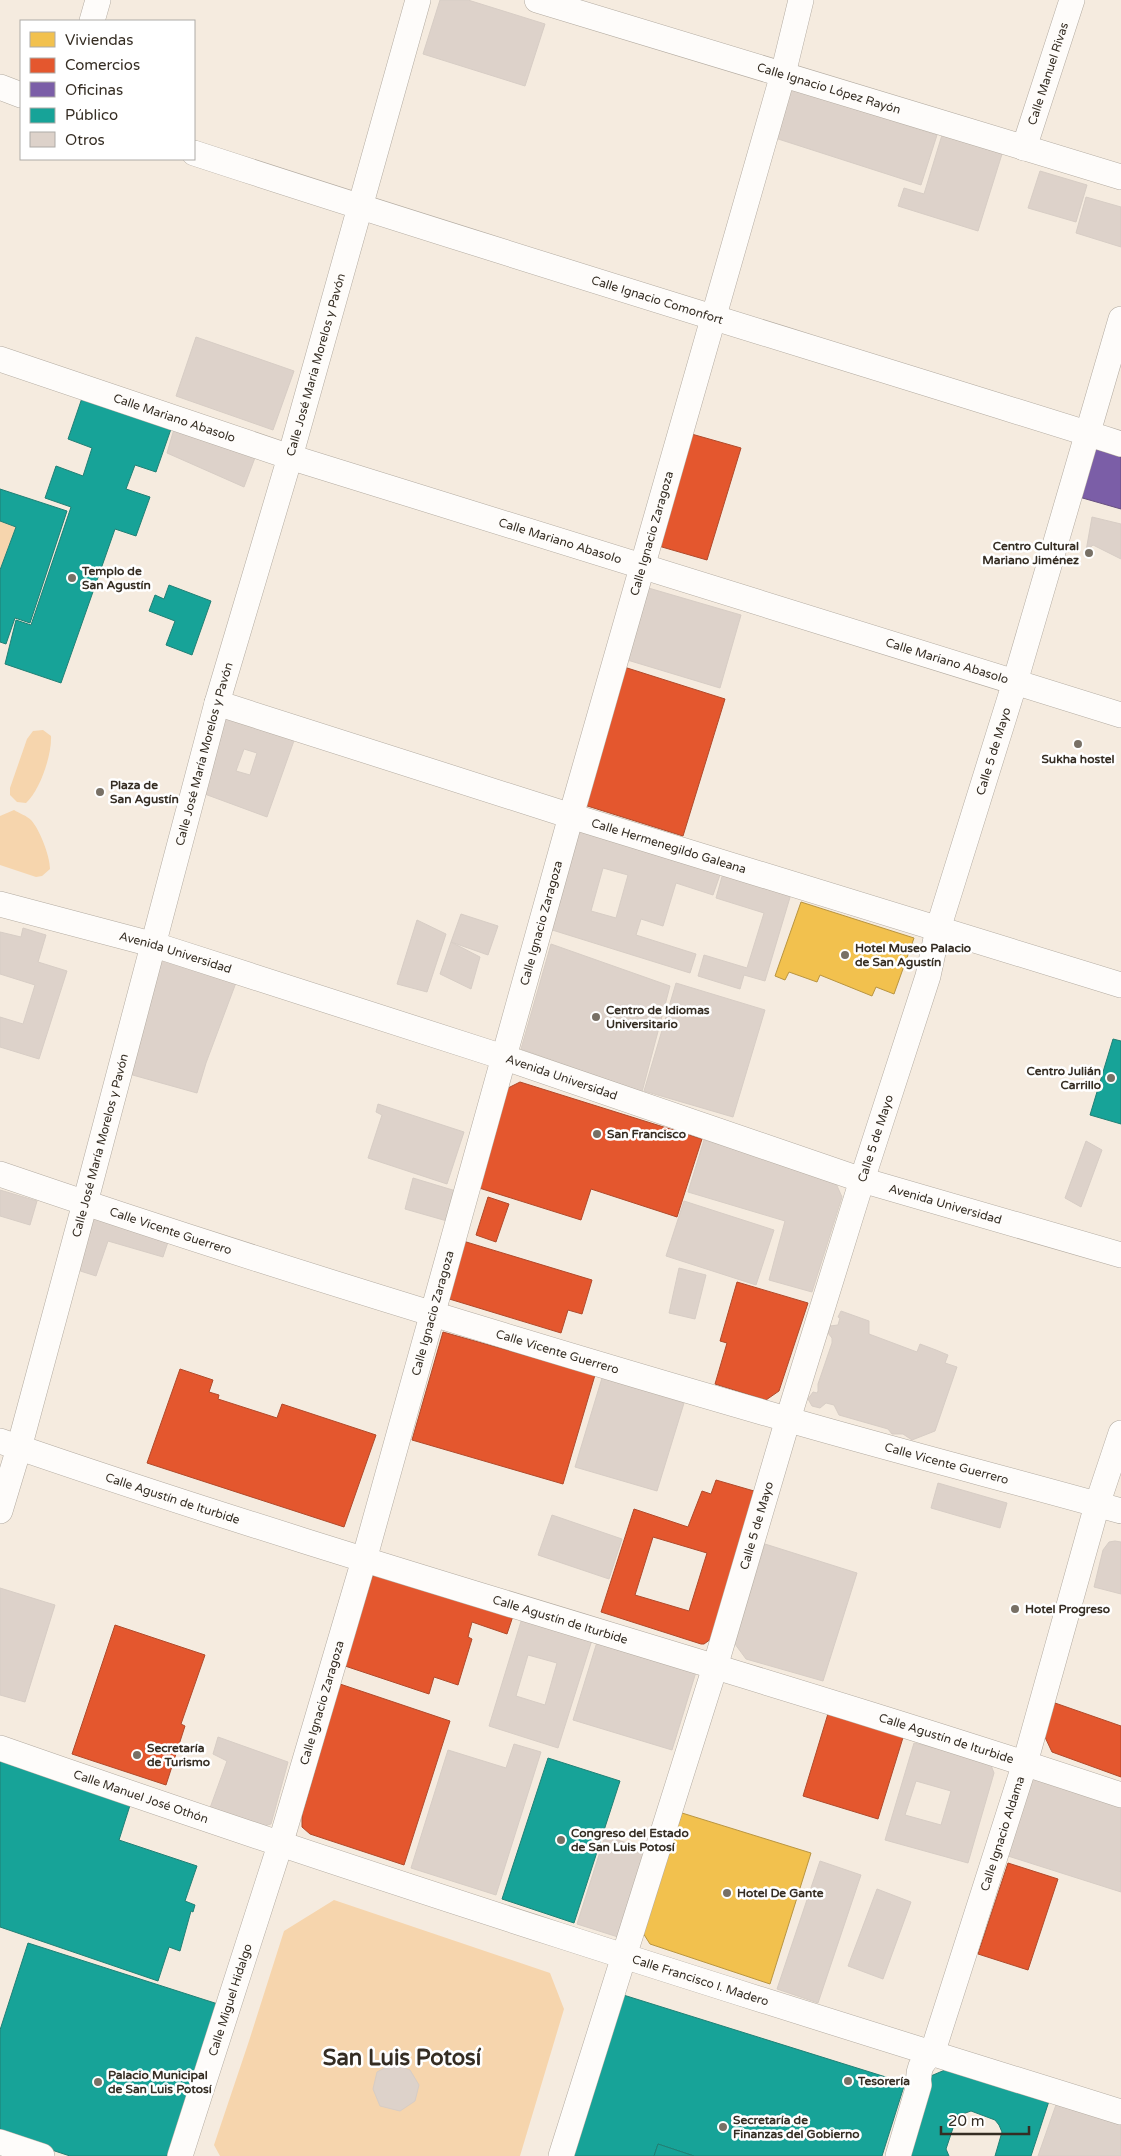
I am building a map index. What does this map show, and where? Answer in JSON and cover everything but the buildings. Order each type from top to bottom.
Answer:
[{"type":"street","points":[[92,20],[98,0]]},
{"type":"street","name":"Calle José María Morelos y Pavón","points":[[0,1510],[10,1444],[85,1203],[155,945],[217,703],[290,457],[418,0]]},
{"type":"street","name":"Calle Ignacio López Rayón","points":[[537,0],[1121,177]]},
{"type":"street","name":"Calle Ignacio Zaragoza","points":[[280,1845],[364,1560],[503,1056],[783,74],[801,0]]},
{"type":"street","name":"Calle Manuel Rivas","points":[[1024,148],[1072,0]]},
{"type":"street","points":[[0,87],[20,95]]},
{"type":"street","name":"Calle Ignacio Comonfort","points":[[195,153],[360,208],[1121,444]]},
{"type":"street","name":"Calle 5 de Mayo","points":[[560,2156],[625,1957],[715,1667],[788,1419],[928,976],[938,930],[1015,682],[1121,319]]},
{"type":"street","name":"Calle Mariano Abasolo","points":[[0,359],[290,457],[1121,715]]},
{"type":"street","name":"Calle Hermenegildo Galeana","points":[[217,703],[571,816],[1121,985]]},
{"type":"street","name":"Avenida Universidad","points":[[0,904],[155,945],[503,1056],[862,1180],[1121,1255]]},
{"type":"street","name":"Calle Vicente Guerrero","points":[[0,1174],[85,1203],[433,1313],[788,1419],[1121,1511]]},
{"type":"street","name":"Calle Ignacio Aldama","points":[[898,2156],[919,2085],[920,2066],[932,2054],[1025,1763],[1097,1505],[1121,1433]]},
{"type":"street","name":"Calle Agustín de Iturbide","points":[[10,1444],[364,1560],[1121,1794]]},
{"type":"street","name":"Calle Manuel José Othón","points":[[0,1748],[280,1845]]},
{"type":"street","name":"Calle Francisco I. Madero","points":[[280,1845],[625,1957],[1121,2112]]},
{"type":"street","name":"Calle Miguel Hidalgo","points":[[180,2156],[280,1845]]},
{"type":"street","points":[[0,2142],[42,2156]]},
{"type":"shaded area","points":[[0,521],[16,527],[0,570]]},
{"type":"shaded area","points":[[43,730],[51,736],[51,744],[44,772],[36,790],[26,803],[17,802],[10,795],[10,788],[27,739],[33,731]]},
{"type":"shaded area","points":[[14,810],[31,820],[41,836],[50,869],[42,876],[36,877],[0,865],[0,816]]},
{"type":"shaded area","points":[[334,1900],[550,1973],[564,2009],[520,2156],[220,2156],[214,2145],[284,1931]]},
{"type":"place","name":"Centro Cultural Mariano Jiménez","points":[[1089,553]]},
{"type":"place","name":"Templo de San Agustín","points":[[72,578]]},
{"type":"place","name":"Sukha hostel","points":[[1078,744]]},
{"type":"place","name":"Plaza de San Agustín","points":[[100,792]]},
{"type":"place","name":"Hotel Museo Palacio de San Agustín","points":[[845,955]]},
{"type":"place","name":"Centro de Idiomas Universitario","points":[[596,1017]]},
{"type":"place","name":"Centro Julián Carrillo","points":[[1111,1078]]},
{"type":"place","name":"San Francisco","points":[[597,1134]]},
{"type":"place","name":"Hotel Progreso","points":[[1015,1609]]},
{"type":"place","name":"Secretaría de Turismo","points":[[137,1755]]},
{"type":"place","name":"Congreso del Estado de San Luis Potosí","points":[[561,1840]]},
{"type":"place","name":"Hotel De Gante","points":[[727,1893]]},
{"type":"place","name":"Tesorería","points":[[848,2081]]},
{"type":"place","name":"Palacio Municipal de San Luis Potosí","points":[[98,2082]]},
{"type":"place","name":"Secretaría de Finanzas del Gobierno","points":[[723,2127]]},
{"type":"district","name":"San Luis Potosí","points":[[402,2057]]}]
